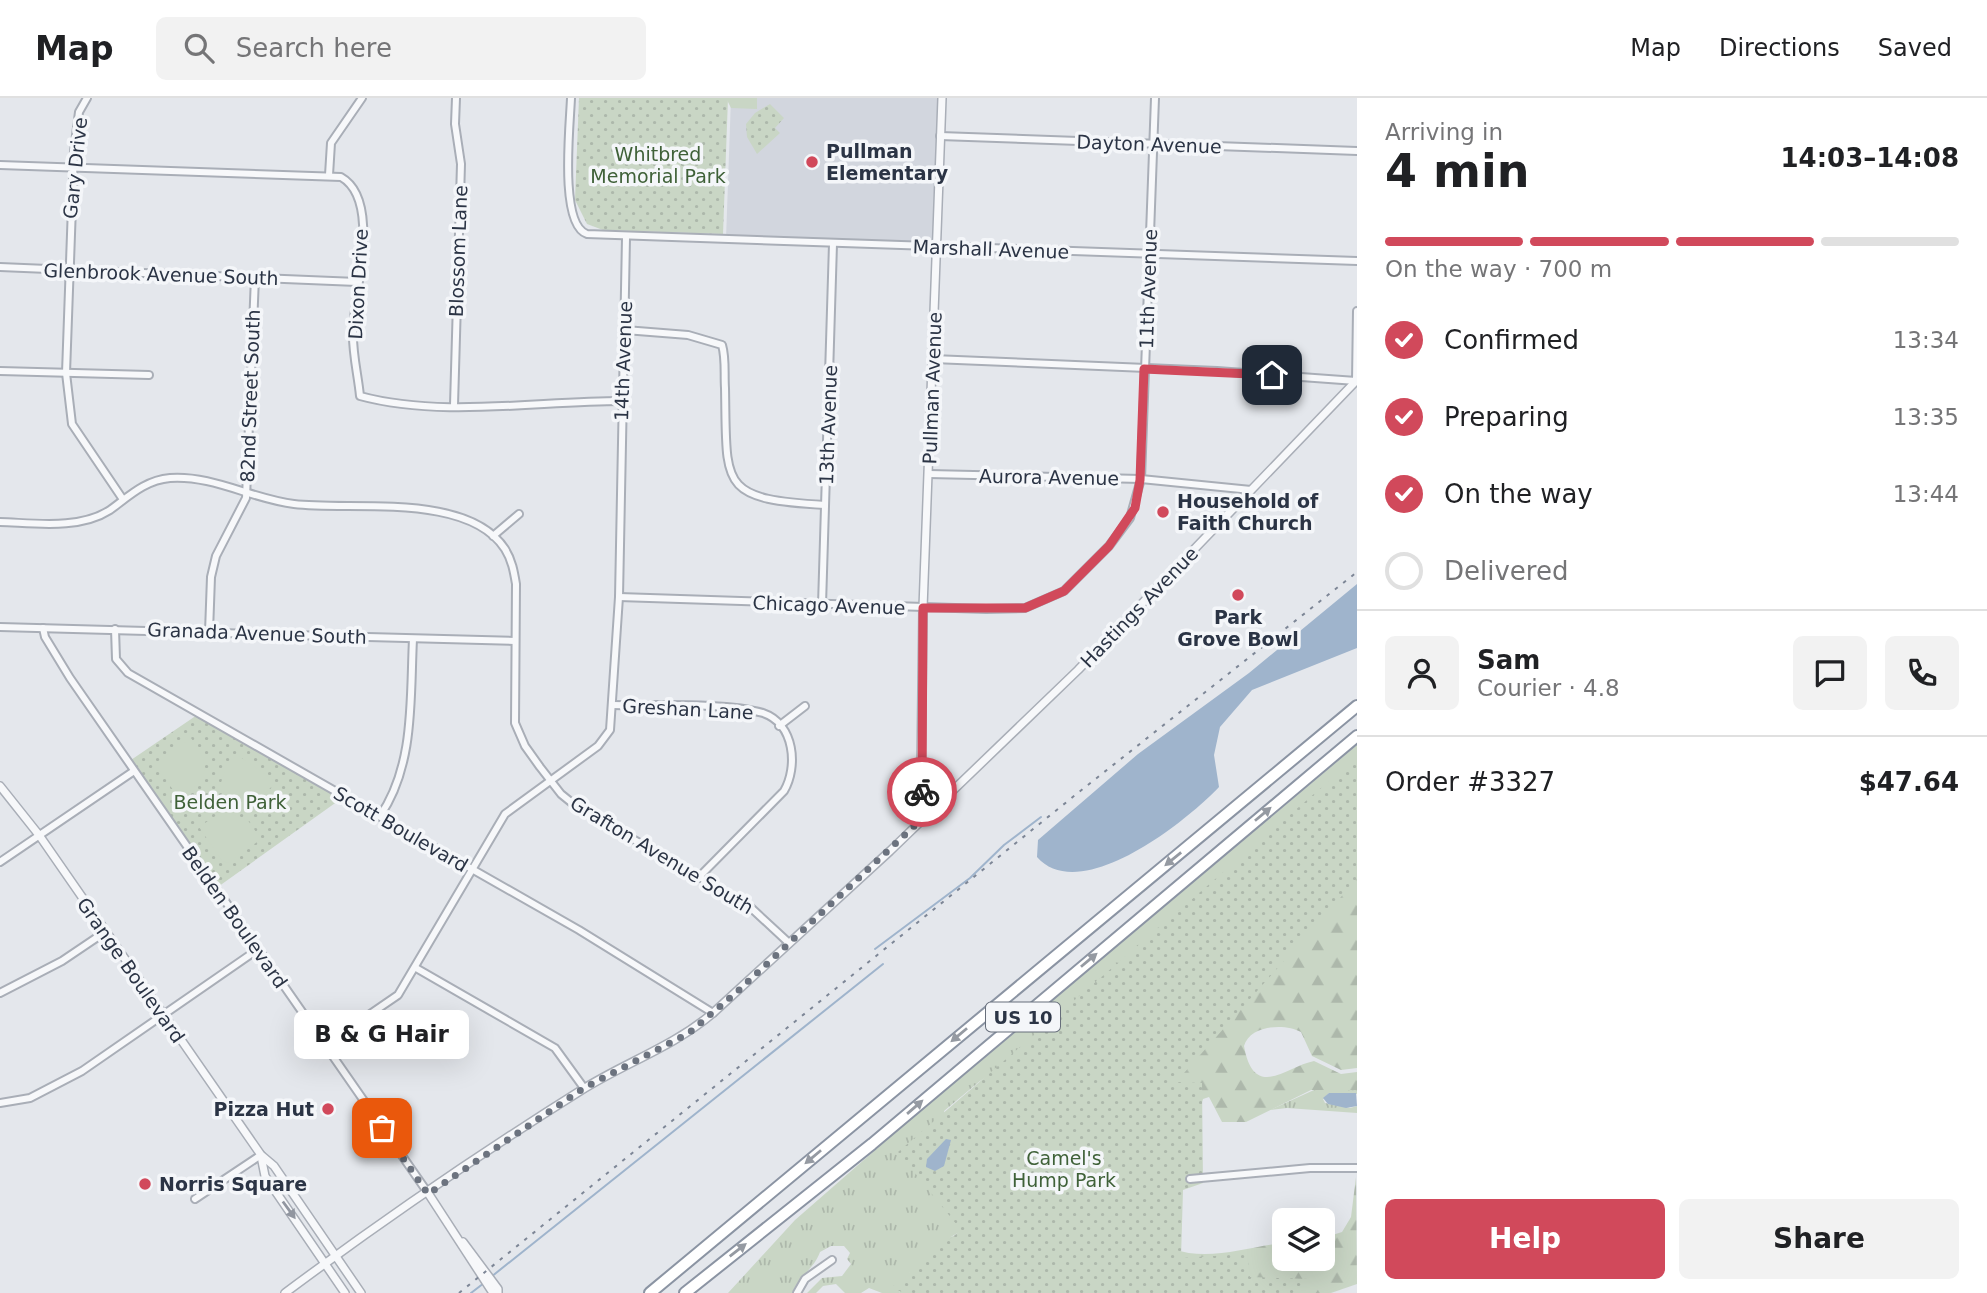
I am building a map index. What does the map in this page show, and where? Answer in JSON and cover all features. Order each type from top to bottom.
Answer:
[{"type":"highway","name":"US 10","points":[[650,1293],[1357,706]]},
{"type":"highway","name":"US 10","points":[[685,1293],[872,1144],[1357,736]]},
{"type":"street","name":"Gary Drive","points":[[87,98],[79,112],[73,167],[65,373],[72,424],[121,498]]},
{"type":"street","points":[[0,165],[329,175],[331,143],[362,98]]},
{"type":"street","name":"Blossom Lane","points":[[454,405],[461,164],[455,124],[456,98]]},
{"type":"street","points":[[570,98],[569,191],[574,221],[582,233],[626,238]]},
{"type":"street","name":"Pullman Avenue","points":[[926,815],[921,773],[923,608],[942,98]]},
{"type":"street","name":"11th Avenue","points":[[1140,480],[1155,98]]},
{"type":"street","name":"Dayton Avenue","points":[[940,136],[1357,151]]},
{"type":"street","name":"Dixon Drive","points":[[329,175],[349,182],[361,204],[362,265],[357,282],[353,333],[360,396],[380,401],[454,405],[621,401]]},
{"type":"street","name":"Marshall Avenue","points":[[626,238],[1357,261]]},
{"type":"street","name":"14th Avenue","points":[[325,1045],[398,995],[505,814],[607,737],[613,705],[619,597],[626,238]]},
{"type":"street","name":"13th Avenue","points":[[822,606],[833,244]]},
{"type":"street","name":"Glenbrook Avenue South","points":[[0,267],[357,282]]},
{"type":"street","name":"82nd Street South","points":[[209,632],[211,577],[216,556],[247,494],[255,277]]},
{"type":"street","points":[[933,359],[1356,380],[1357,312]]},
{"type":"street","points":[[625,330],[688,335],[722,345],[728,469],[738,487],[764,499],[825,505]]},
{"type":"street","points":[[0,371],[149,375]]},
{"type":"street","name":"Hastings Avenue","points":[[285,1293],[584,1088],[689,1033],[713,1013],[1066,682],[1356,380]]},
{"type":"street","name":"Aurora Avenue","points":[[929,474],[1140,480],[1251,490]]},
{"type":"street","name":"Grafton Avenue South","points":[[0,522],[71,522],[110,510],[121,498],[168,478],[200,480],[294,504],[409,509],[459,515],[493,536],[505,549],[512,563],[516,584],[515,723],[525,746],[550,780],[577,807],[748,905],[789,943]]},
{"type":"street","name":"Chicago Avenue","points":[[619,597],[822,606],[1025,608],[1064,591],[1109,546],[1130,518],[1140,480]]},
{"type":"street","points":[[493,536],[519,514]]},
{"type":"street","name":"Granada Avenue South","points":[[0,627],[515,642]]},
{"type":"street","name":"Belden Boulevard","points":[[43,628],[44,637],[70,678],[457,1237],[471,1251],[498,1289],[495,1293]]},
{"type":"street","name":"Scott Boulevard","points":[[115,629],[116,659],[128,673],[579,930],[713,1013]]},
{"type":"street","points":[[380,816],[392,798],[402,771],[409,720],[413,639]]},
{"type":"street","name":"Greshan Lane","points":[[613,705],[703,707],[762,713],[779,726],[793,753],[792,778],[784,791],[700,876]]},
{"type":"street","points":[[779,726],[805,706]]},
{"type":"street","points":[[0,862],[134,771]]},
{"type":"street","name":"Grange Boulevard","points":[[0,786],[39,835],[261,1155],[274,1166],[361,1293]]},
{"type":"street","points":[[0,993],[62,961],[105,932]]},
{"type":"street","points":[[0,1103],[30,1098],[82,1071],[257,950]]},
{"type":"street","points":[[416,968],[555,1048],[584,1088]]},
{"type":"street","points":[[195,1199],[261,1155]]},
{"type":"street","name":"Grange Boulevard","points":[[261,1155],[265,1177],[327,1262],[345,1293]]},
{"type":"street","points":[[1190,1179],[1310,1168],[1357,1168]]},
{"type":"street","points":[[797,1293],[805,1279],[832,1261]]},
{"type":"shaded area","points":[[731,98],[942,98],[936,248],[726,239]]},
{"type":"green space","name":"Whitbred Memorial Park","points":[[579,98],[728,98],[723,234],[603,230],[587,224],[575,200]]},
{"type":"green space","points":[[726,98],[757,98],[757,109],[731,108]]},
{"type":"green space","points":[[770,104],[784,118],[775,128],[780,133],[757,154],[747,137],[746,124],[755,113]]},
{"type":"green space","name":"Belden Park","points":[[200,713],[345,796],[215,889],[128,762]]},
{"type":"green space","points":[[191,738],[202,757],[204,772],[202,778],[179,799],[157,762]]},
{"type":"green space","points":[[1357,745],[1357,788],[1306,876],[980,1081],[944,1111],[981,1220],[944,1241],[923,1257],[899,1293],[882,1293],[869,1288],[861,1293],[845,1293],[836,1284],[823,1286],[816,1293],[807,1293],[822,1278],[842,1276],[851,1264],[847,1259],[850,1253],[844,1246],[831,1246],[820,1252],[792,1293],[728,1293],[795,1220],[889,1138]]},
{"type":"green space","points":[[239,756],[273,780],[273,785],[245,816],[226,799],[220,786],[225,770]]},
{"type":"green space","name":"Camel's Hump Park","points":[[1357,757],[1357,879],[1176,1082],[1202,1083],[1203,1183],[1183,1190],[1181,1258],[1247,1254],[1250,1277],[1309,1279],[1295,1293],[905,1293],[891,1288],[961,1230],[898,1152]]},
{"type":"green space","points":[[1357,788],[1357,1068],[1341,1070],[1312,1056],[1301,1032],[1286,1027],[1260,1030],[1248,1039],[1244,1046],[1255,1073],[1263,1077],[1283,1073],[1314,1061],[1341,1074],[1357,1072],[1357,1090],[1311,1090],[1246,1122],[1222,1122],[1209,1097],[1203,1099],[1196,1121],[1156,1101]]},
{"type":"green space","points":[[223,811],[247,819],[261,839],[229,863],[222,861],[199,827]]},
{"type":"green space","points":[[1314,1090],[1357,1090],[1357,1094],[1329,1093],[1323,1099],[1325,1103],[1350,1108],[1357,1106],[1357,1113],[1287,1108],[1270,1110]]},
{"type":"green space","points":[[1356,1177],[1357,1284],[1331,1293],[899,1293],[920,1257],[936,1244],[954,1236],[1173,1249],[1201,1254],[1272,1245],[1272,1271],[1335,1271],[1335,1234],[1342,1232],[1351,1217]]},
{"type":"water","points":[[1357,584],[1357,648],[1252,690],[1220,727],[1214,755],[1219,787],[1183,820],[1132,854],[1105,866],[1079,872],[1056,869],[1037,857],[1038,840],[1138,754],[1249,673]]},
{"type":"water","points":[[1329,1093],[1356,1093],[1357,1106],[1346,1108],[1328,1104],[1323,1098]]},
{"type":"water","points":[[946,1139],[951,1140],[944,1166],[935,1171],[926,1167],[927,1159]]},
{"type":"waterway","points":[[875,949],[970,878],[1004,845],[1041,817]]},
{"type":"waterway","points":[[491,1277],[883,964]]},
{"type":"waterway","points":[[471,1293],[484,1283]]},
{"type":"railway","points":[[459,1293],[1079,792],[1357,572]]},
{"type":"way so far","points":[[382,1128],[428,1194],[524,1125],[584,1088],[689,1033],[739,990],[926,815],[922,792]]},
{"type":"place","name":"Pullman Elementary","points":[[812,162]]},
{"type":"place","name":"Household of Faith Church","points":[[1163,512]]},
{"type":"place","name":"Park Grove Bowl","points":[[1238,595]]},
{"type":"place","name":"Pizza Hut","points":[[328,1109]]},
{"type":"place","name":"B & G Hair","points":[[382,1128]]},
{"type":"place","name":"Norris Square","points":[[145,1184]]},
{"type":"route","points":[[922,792],[923,608],[1025,608],[1064,591],[1109,546],[1135,508],[1144,422],[1144,369],[1272,375]]}]
